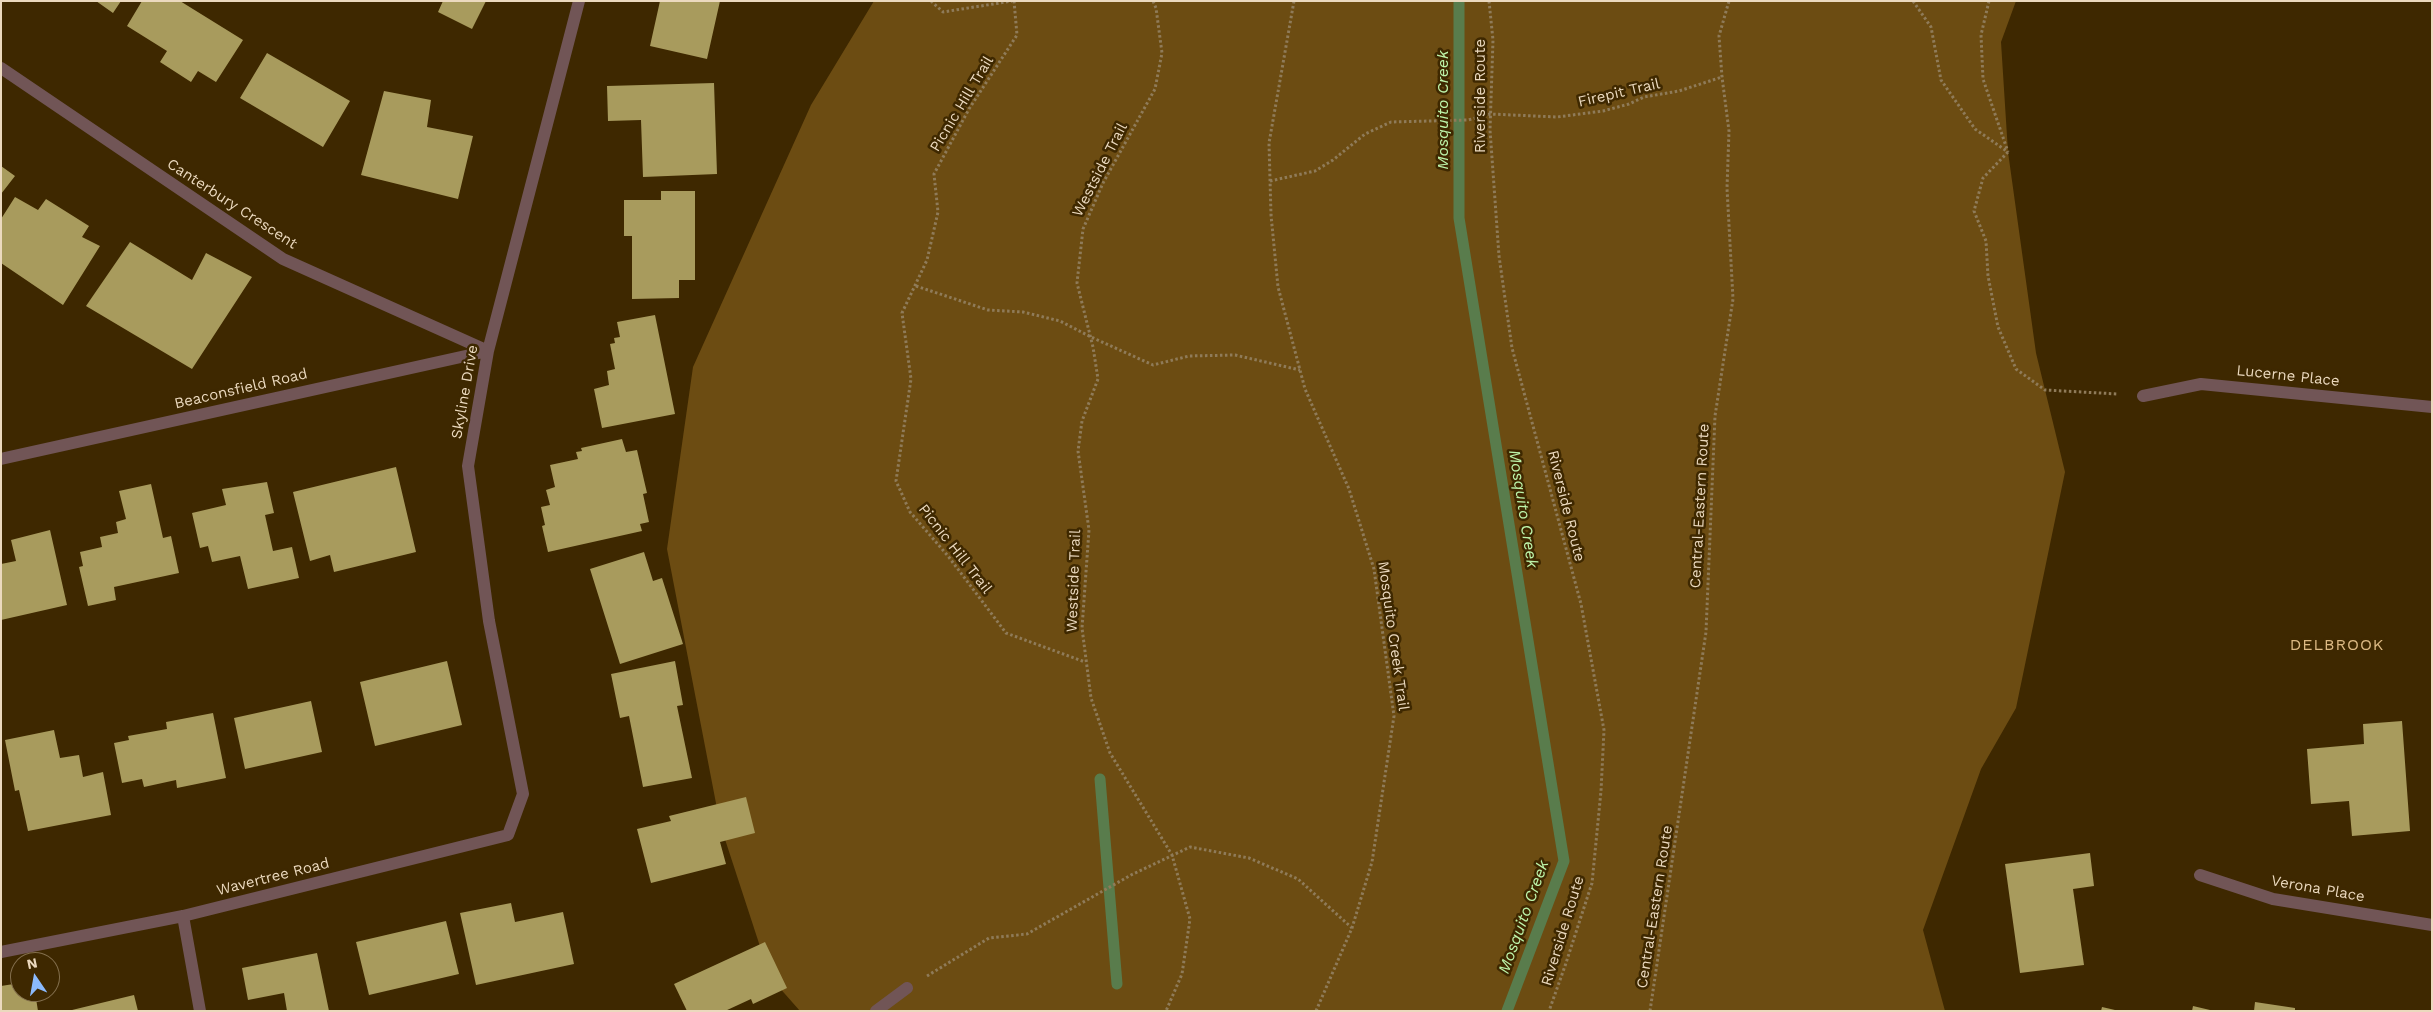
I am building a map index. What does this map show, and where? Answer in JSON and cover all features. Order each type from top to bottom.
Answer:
[{"type":"street","name":"Skyline Drive","points":[[524,794],[490,621],[468,466],[488,351],[579,1]]},
{"type":"street","name":"Canterbury Crescent","points":[[1,68],[283,259],[488,351]]},
{"type":"street","name":"Beaconsfield Road","points":[[1,459],[488,351]]},
{"type":"street","name":"Lucerne Place","points":[[2142,396],[2201,384],[2432,407]]},
{"type":"street","name":"Wavertree Road","points":[[1,952],[183,916],[508,835],[524,794]]},
{"type":"street","name":"Verona Place","points":[[2200,875],[2273,899],[2432,925]]},
{"type":"street","points":[[183,916],[200,1011]]},
{"type":"street","points":[[876,1011],[907,988]]},
{"type":"path","name":"Picnic Hill Trail","points":[[931,1],[943,12],[1013,1],[1017,34],[969,109],[934,174],[938,212],[927,260],[902,313],[910,379],[896,482],[910,512],[948,556],[1006,633],[1085,662]]},
{"type":"path","name":"Westside Trail","points":[[1153,1],[1156,8],[1162,53],[1155,89],[1103,183],[1083,229],[1078,283],[1091,338],[1098,379],[1082,421],[1078,452],[1089,530],[1082,628],[1090,698],[1110,753],[1172,855],[1190,919],[1182,974],[1166,1011]]},
{"type":"path","name":"Mosquito Creek Trail","points":[[1294,1],[1269,142],[1278,286],[1305,389],[1349,488],[1374,569],[1394,716],[1372,862],[1352,928],[1316,1011]]},
{"type":"path","name":"Riverside Route","points":[[1489,1],[1493,40],[1490,114],[1499,256],[1512,348],[1581,604],[1604,730],[1601,791],[1592,883],[1566,966],[1548,1011]]},
{"type":"path","name":"Central-Eastern Route","points":[[1650,1011],[1706,632],[1716,416],[1733,299],[1727,188],[1729,132],[1719,36],[1729,1]]},
{"type":"path","points":[[1913,1],[1931,27],[1941,80],[1975,129],[2008,152]]},
{"type":"path","points":[[1989,1],[1981,35],[1983,79],[2008,152]]},
{"type":"path","name":"Firepit Trail","points":[[1270,181],[1315,171],[1333,160],[1365,134],[1391,122],[1468,120],[1490,114],[1558,116],[1604,111],[1629,104],[1644,97],[1679,91],[1722,77]]},
{"type":"path","points":[[2008,152],[1983,178],[1974,211],[1986,241],[1988,276],[1998,328],[2016,369],[2045,390],[2142,396]]},
{"type":"path","points":[[916,286],[988,310],[1023,312],[1060,321],[1091,338],[1153,365],[1189,356],[1236,355],[1300,370]]},
{"type":"path","points":[[907,988],[989,938],[1027,934],[1086,900],[1190,846],[1249,858],[1298,879],[1352,928]]},
{"type":"shaded area","points":[[874,1],[2016,1],[2001,42],[2008,152],[2036,353],[2065,472],[2016,708],[1981,769],[1923,930],[1945,1011],[800,1011],[770,977],[720,824],[667,549],[693,367],[811,105]]},
{"type":"building","points":[[96,1],[121,1],[113,13]]},
{"type":"building","points":[[142,1],[180,1],[243,40],[216,82],[198,71],[191,82],[160,62],[167,51],[127,26]]},
{"type":"building","points":[[443,1],[486,1],[472,29],[438,12]]},
{"type":"building","points":[[660,1],[720,1],[707,59],[650,46]]},
{"type":"building","points":[[267,53],[350,101],[323,147],[240,98]]},
{"type":"building","points":[[714,83],[717,174],[643,177],[641,120],[608,121],[607,86]]},
{"type":"building","points":[[384,91],[431,100],[427,127],[473,136],[458,199],[361,175]]},
{"type":"building","points":[[1,166],[15,176],[1,194]]},
{"type":"building","points":[[661,191],[695,191],[695,280],[679,280],[679,298],[632,299],[632,236],[624,236],[624,200],[661,200]]},
{"type":"building","points":[[15,197],[38,210],[46,199],[89,226],[82,237],[100,246],[63,305],[1,263],[1,219]]},
{"type":"building","points":[[130,242],[192,280],[206,253],[252,277],[192,369],[86,306]]},
{"type":"building","points":[[655,315],[675,414],[602,428],[594,389],[609,385],[607,371],[615,369],[610,344],[615,343],[614,338],[620,337],[617,322]]},
{"type":"building","points":[[622,439],[626,452],[637,450],[647,493],[643,494],[649,522],[640,524],[642,531],[548,552],[542,526],[545,525],[541,507],[550,505],[546,490],[555,487],[550,465],[578,459],[576,452],[582,451],[581,448]]},
{"type":"building","points":[[396,467],[416,552],[334,572],[330,555],[310,561],[293,492]]},
{"type":"building","points":[[267,482],[274,513],[265,515],[273,551],[292,547],[299,578],[248,589],[240,556],[212,562],[208,546],[200,548],[192,513],[226,505],[222,489]]},
{"type":"building","points":[[151,484],[163,538],[171,536],[179,573],[114,587],[116,600],[88,606],[79,567],[83,566],[80,552],[102,547],[100,537],[118,533],[116,522],[126,519],[119,491]]},
{"type":"building","points":[[50,530],[67,605],[1,620],[1,564],[16,561],[11,540]]},
{"type":"building","points":[[644,552],[653,581],[662,578],[683,644],[620,664],[590,569]]},
{"type":"building","points":[[447,661],[462,725],[375,746],[360,682]]},
{"type":"building","points":[[675,661],[683,705],[677,706],[692,778],[643,787],[629,716],[620,718],[611,674]]},
{"type":"building","points":[[311,701],[322,752],[245,769],[234,718]]},
{"type":"building","points":[[213,713],[226,778],[177,788],[176,780],[144,787],[142,779],[122,783],[114,743],[129,740],[128,736],[167,729],[166,722]]},
{"type":"building","points":[[2402,721],[2410,831],[2352,836],[2349,801],[2311,804],[2307,749],[2364,744],[2363,724]]},
{"type":"building","points":[[54,730],[60,758],[79,755],[83,777],[103,772],[111,815],[28,831],[19,790],[15,791],[5,740]]},
{"type":"building","points":[[746,797],[755,833],[720,842],[726,864],[651,883],[637,829],[671,821],[669,816]]},
{"type":"building","points":[[2090,853],[2094,886],[2073,889],[2084,965],[2020,973],[2005,864]]},
{"type":"building","points":[[511,903],[515,922],[563,912],[574,964],[476,985],[460,913]]},
{"type":"building","points":[[446,921],[459,974],[369,995],[356,942]]},
{"type":"building","points":[[765,942],[787,988],[753,1004],[751,999],[725,1011],[687,1011],[674,984]]},
{"type":"building","points":[[317,953],[329,1011],[287,1011],[284,993],[248,1000],[242,968]]},
{"type":"building","points":[[10,985],[10,1002],[37,1002],[38,1011],[1,1011],[1,986]]},
{"type":"building","points":[[134,995],[138,1011],[72,1011],[72,1010]]},
{"type":"building","points":[[2255,1002],[2295,1008],[2295,1011],[2254,1011]]},
{"type":"building","points":[[2193,1006],[2210,1010],[2210,1011],[2192,1011]]},
{"type":"building","points":[[2102,1007],[2115,1010],[2115,1011],[2101,1011]]},
{"type":"waterway","name":"Mosquito Creek","points":[[1459,1],[1459,218],[1564,861],[1507,1011]]},
{"type":"waterway","points":[[1100,779],[1117,984]]},
{"type":"district","name":"DELBROOK","points":[[2337,645]]}]
